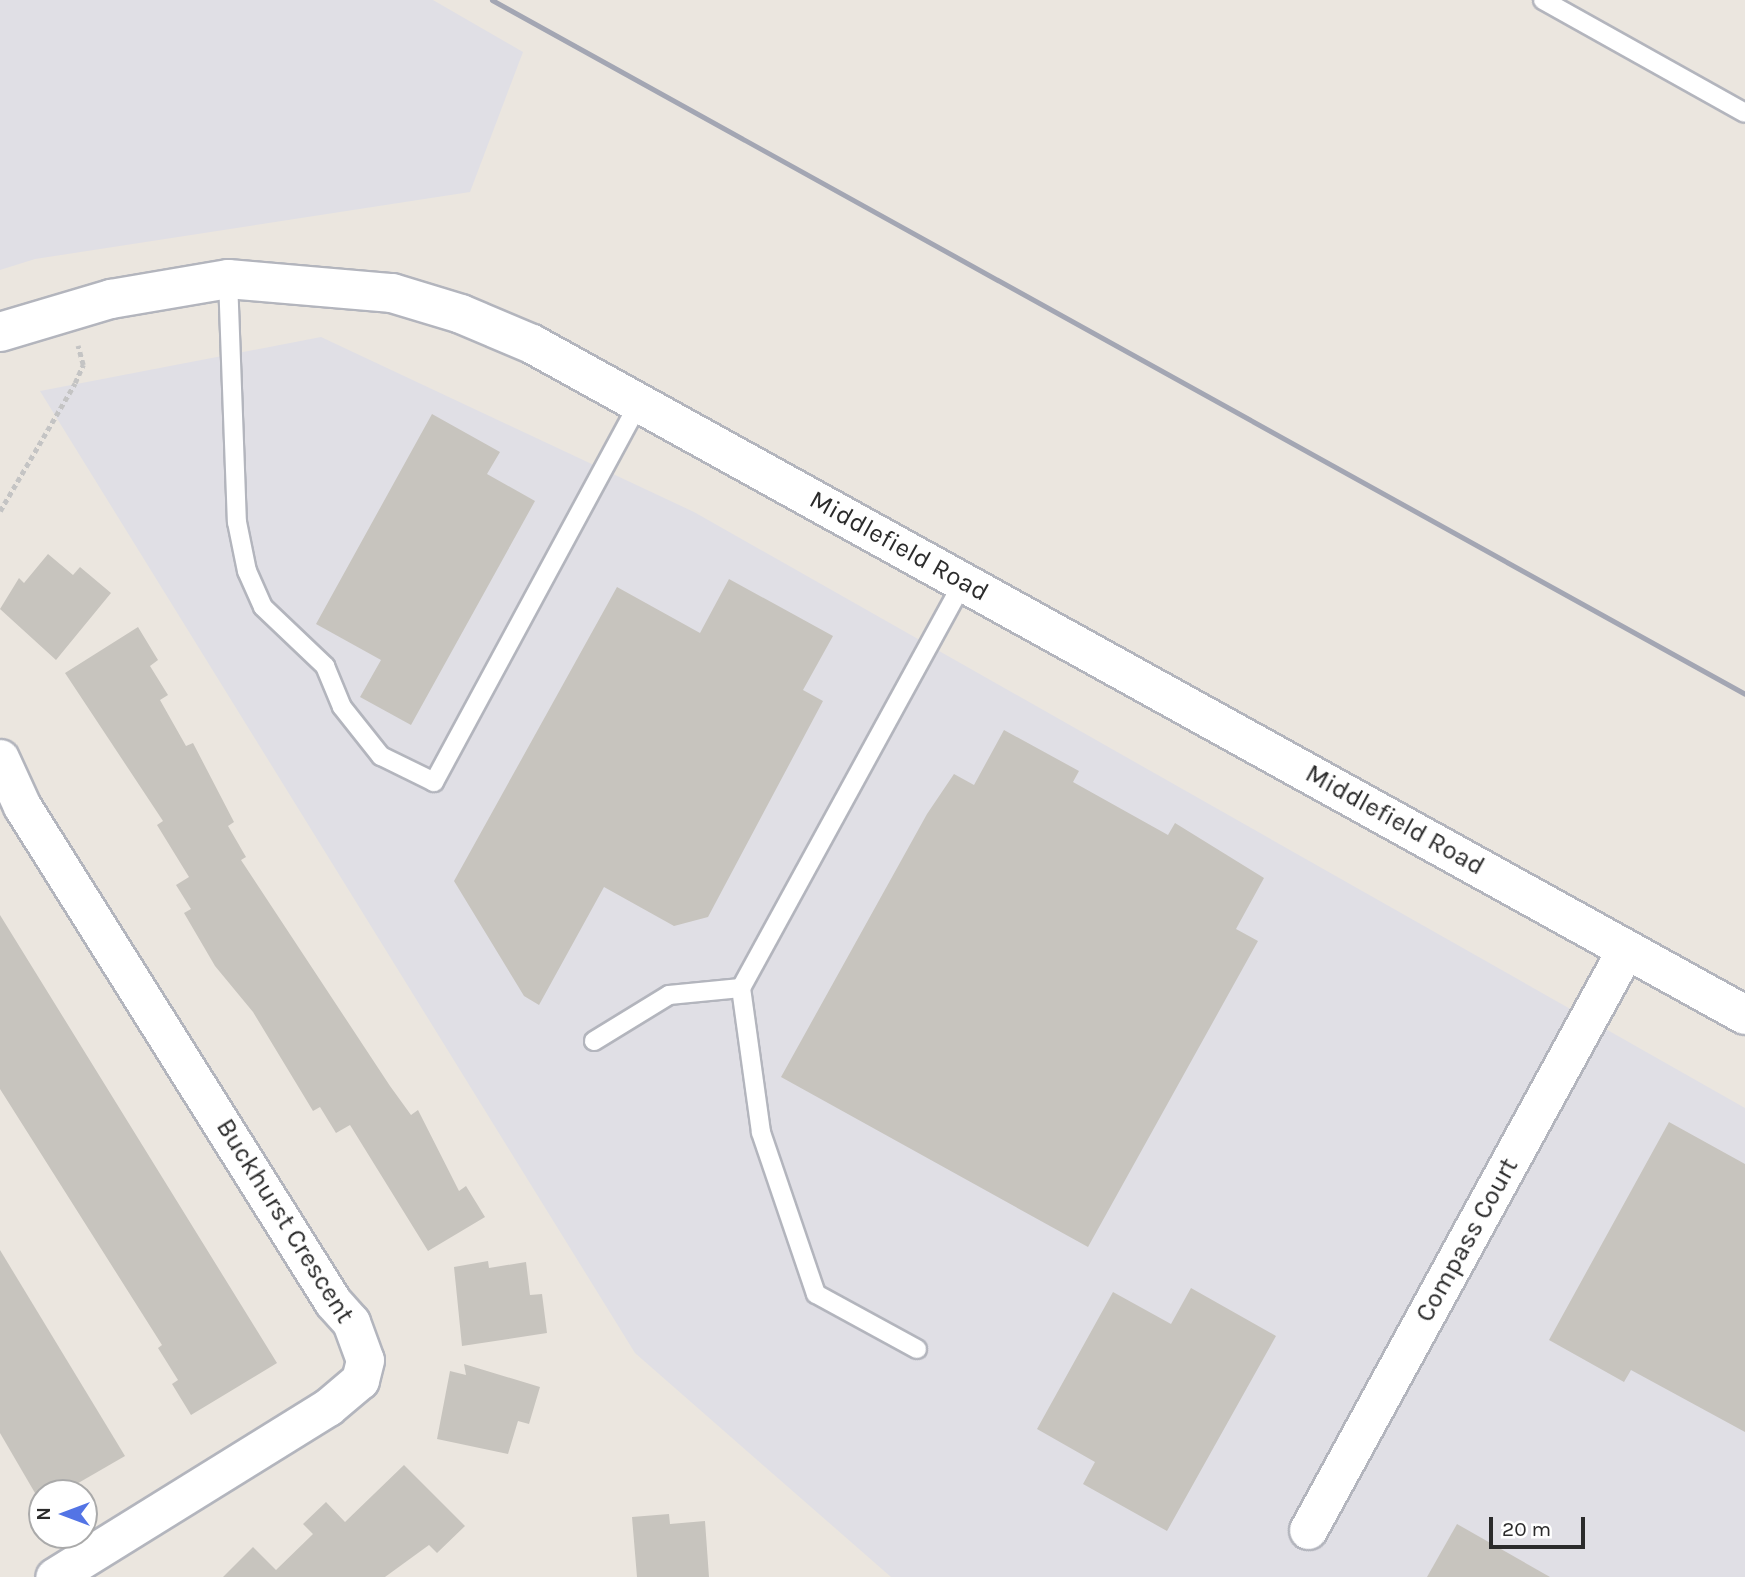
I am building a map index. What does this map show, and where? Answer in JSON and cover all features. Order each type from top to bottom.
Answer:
[{"type":"main road","name":"Middlefield Road","points":[[0,332],[111,299],[228,279],[315,283],[403,297],[532,344],[1745,1015]]},
{"type":"street","name":"Buckhurst Crescent","points":[[0,758],[22,806],[333,1302],[351,1322],[365,1360],[360,1380],[328,1407],[54,1577]]},
{"type":"street","name":"Compass Court","points":[[1308,1530],[1626,949]]},
{"type":"lane","points":[[1542,0],[1745,113]]},
{"type":"lane","points":[[228,279],[237,522],[247,571],[263,607],[325,666],[342,708],[381,756],[435,782],[639,403]]},
{"type":"lane","points":[[917,1349],[816,1294],[761,1132],[741,988],[964,581]]},
{"type":"lane","points":[[594,1041],[669,995],[741,988]]},
{"type":"path","points":[[0,512],[83,365]]},
{"type":"shaded area","points":[[0,0],[433,0],[523,52],[470,192],[35,259],[0,270]]},
{"type":"shaded area","points":[[321,337],[694,512],[1745,1108],[1745,1577],[891,1577],[635,1353],[40,391]]},
{"type":"building","points":[[432,414],[500,452],[487,474],[535,501],[411,725],[360,697],[381,660],[316,624]]},
{"type":"building","points":[[48,554],[73,575],[80,567],[111,593],[56,660],[0,609],[19,578],[24,583]]},
{"type":"building","points":[[729,579],[833,636],[803,690],[823,701],[708,917],[674,926],[604,887],[539,1005],[524,996],[454,881],[617,587],[700,633]]},
{"type":"building","points":[[138,627],[158,660],[150,666],[168,695],[160,700],[186,746],[193,743],[234,822],[228,826],[246,857],[241,860],[390,1086],[411,1115],[418,1110],[459,1191],[466,1186],[485,1217],[428,1251],[350,1125],[336,1133],[320,1107],[313,1111],[253,1012],[215,966],[184,913],[191,909],[176,885],[189,877],[157,825],[163,821],[65,673]]},
{"type":"building","points":[[1004,730],[1079,771],[1073,782],[1168,835],[1175,823],[1264,878],[1236,929],[1258,941],[1088,1247],[781,1077],[927,814],[954,774],[974,785]]},
{"type":"building","points":[[0,915],[277,1363],[191,1415],[172,1384],[178,1380],[158,1348],[162,1345],[0,1089]]},
{"type":"building","points":[[1669,1122],[1745,1164],[1745,1432],[1631,1370],[1624,1382],[1549,1340]]},
{"type":"building","points":[[0,1250],[125,1456],[85,1479],[28,1481],[0,1433]]},
{"type":"building","points":[[488,1261],[489,1268],[526,1262],[530,1295],[542,1294],[547,1333],[462,1346],[454,1267]]},
{"type":"building","points":[[1191,1288],[1276,1336],[1167,1531],[1083,1484],[1095,1462],[1037,1429],[1113,1292],[1171,1324]]},
{"type":"building","points":[[464,1364],[540,1387],[529,1424],[518,1421],[508,1454],[437,1439],[450,1371],[466,1375]]},
{"type":"building","points":[[404,1465],[465,1526],[437,1553],[429,1545],[385,1577],[223,1577],[253,1547],[276,1570],[313,1534],[303,1524],[326,1502],[345,1522]]},
{"type":"building","points":[[669,1514],[670,1524],[705,1521],[709,1577],[637,1577],[632,1517]]},
{"type":"building","points":[[1457,1524],[1550,1577],[1427,1577]]},
{"type":"railway","points":[[492,0],[1745,694]]}]
